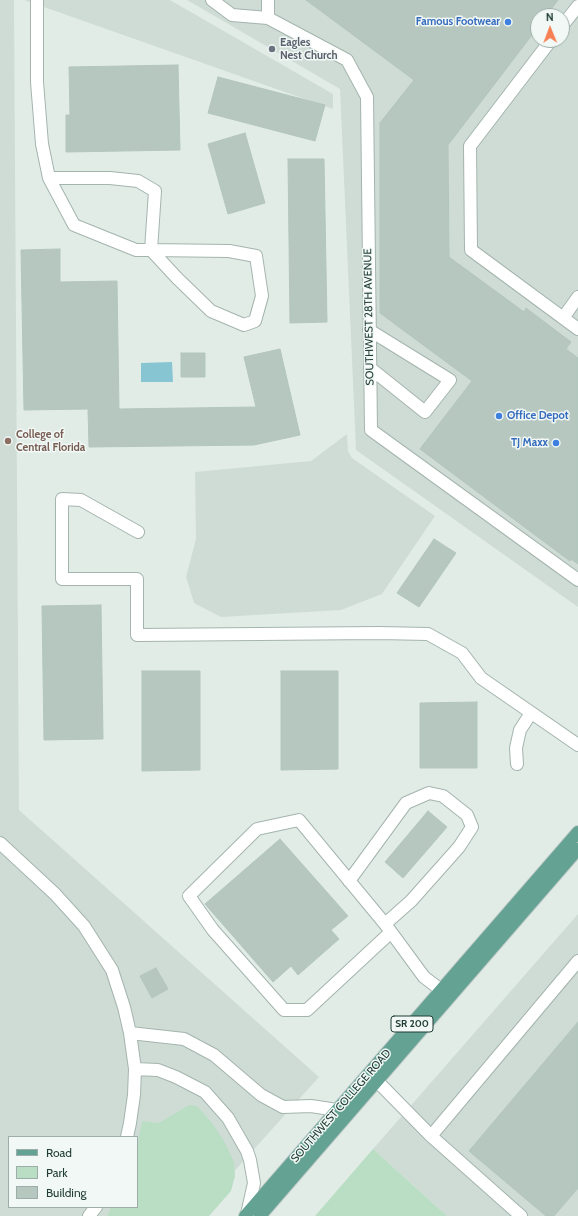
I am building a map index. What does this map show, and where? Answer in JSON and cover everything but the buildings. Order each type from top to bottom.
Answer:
[{"type":"main road","name":"SOUTHWEST COLLEGE ROAD","points":[[246,1215],[578,832]]},
{"type":"main road","name":"SOUTHWEST COLLEGE ROAD","points":[[260,1216],[578,849]]},
{"type":"street","points":[[37,0],[37,82],[42,144],[49,178],[74,225],[136,250],[151,250],[229,251],[256,256],[262,296],[255,321],[244,325],[211,311],[151,250],[155,191],[138,181],[110,178],[49,178]]},
{"type":"street","points":[[212,0],[232,15],[268,18],[268,0]]},
{"type":"street","points":[[570,16],[578,6]]},
{"type":"street","name":"SOUTHWEST 28TH AVENUE","points":[[268,18],[347,60],[366,97],[371,430],[578,580]]},
{"type":"street","points":[[545,48],[470,146],[471,250],[578,329]]},
{"type":"street","points":[[563,318],[578,297]]},
{"type":"street","points":[[369,330],[450,380],[425,412],[370,368]]},
{"type":"street","points":[[138,532],[82,500],[62,499],[62,579],[137,579],[137,635],[428,634],[462,653],[481,678],[578,745]]},
{"type":"street","points":[[517,764],[516,748],[520,730],[532,712]]},
{"type":"street","points":[[349,881],[406,803],[429,793],[443,796],[467,815],[472,827],[459,847],[388,928],[307,1010],[284,1010],[213,930],[190,896],[257,829],[299,820],[349,881],[388,928],[424,977],[441,990]]},
{"type":"street","points":[[0,843],[55,894],[84,926],[112,970],[124,1007],[130,1033],[135,1069],[134,1095],[127,1136]]},
{"type":"street","points":[[430,1136],[578,961]]},
{"type":"street","points":[[130,1033],[184,1039],[214,1055],[261,1095],[283,1107],[311,1106],[337,1110]]},
{"type":"street","points":[[135,1069],[158,1070],[176,1077],[205,1092],[228,1118],[247,1151],[250,1160],[254,1183],[246,1215]]},
{"type":"street","points":[[378,1081],[430,1136],[521,1216]]},
{"type":"street","points":[[89,1216],[95,1208]]},
{"type":"shaded area","name":"College of Central Florida","points":[[0,0],[14,0],[19,810],[319,1077],[194,1216],[0,1216]]},
{"type":"shaded area","points":[[24,0],[170,0],[333,94],[333,109]]},
{"type":"shaded area","points":[[187,0],[578,0],[578,607],[356,450],[340,89]]},
{"type":"shaded area","points":[[347,434],[348,451],[352,458],[435,516],[382,594],[341,610],[221,617],[194,603],[186,577],[196,539],[195,472],[311,461]]},
{"type":"shaded area","points":[[578,914],[578,1216],[447,1216],[373,1149]]},
{"type":"green space","points":[[189,1105],[197,1106],[212,1123],[224,1141],[234,1162],[235,1176],[231,1191],[209,1216],[107,1216],[111,1208],[138,1208],[138,1142],[142,1121],[159,1123]]},
{"type":"green space","points":[[373,1149],[447,1216],[315,1216]]},
{"type":"water","points":[[172,362],[173,382],[141,382],[141,363]]},
{"type":"place","name":"Famous Footwear","points":[[508,22]]},
{"type":"place","name":"Eagles Nest Church","points":[[272,49]]},
{"type":"place","name":"Office Depot","points":[[499,416]]},
{"type":"place","name":"College of Central Florida","points":[[8,441]]},
{"type":"place","name":"TJ Maxx","points":[[556,443]]}]
